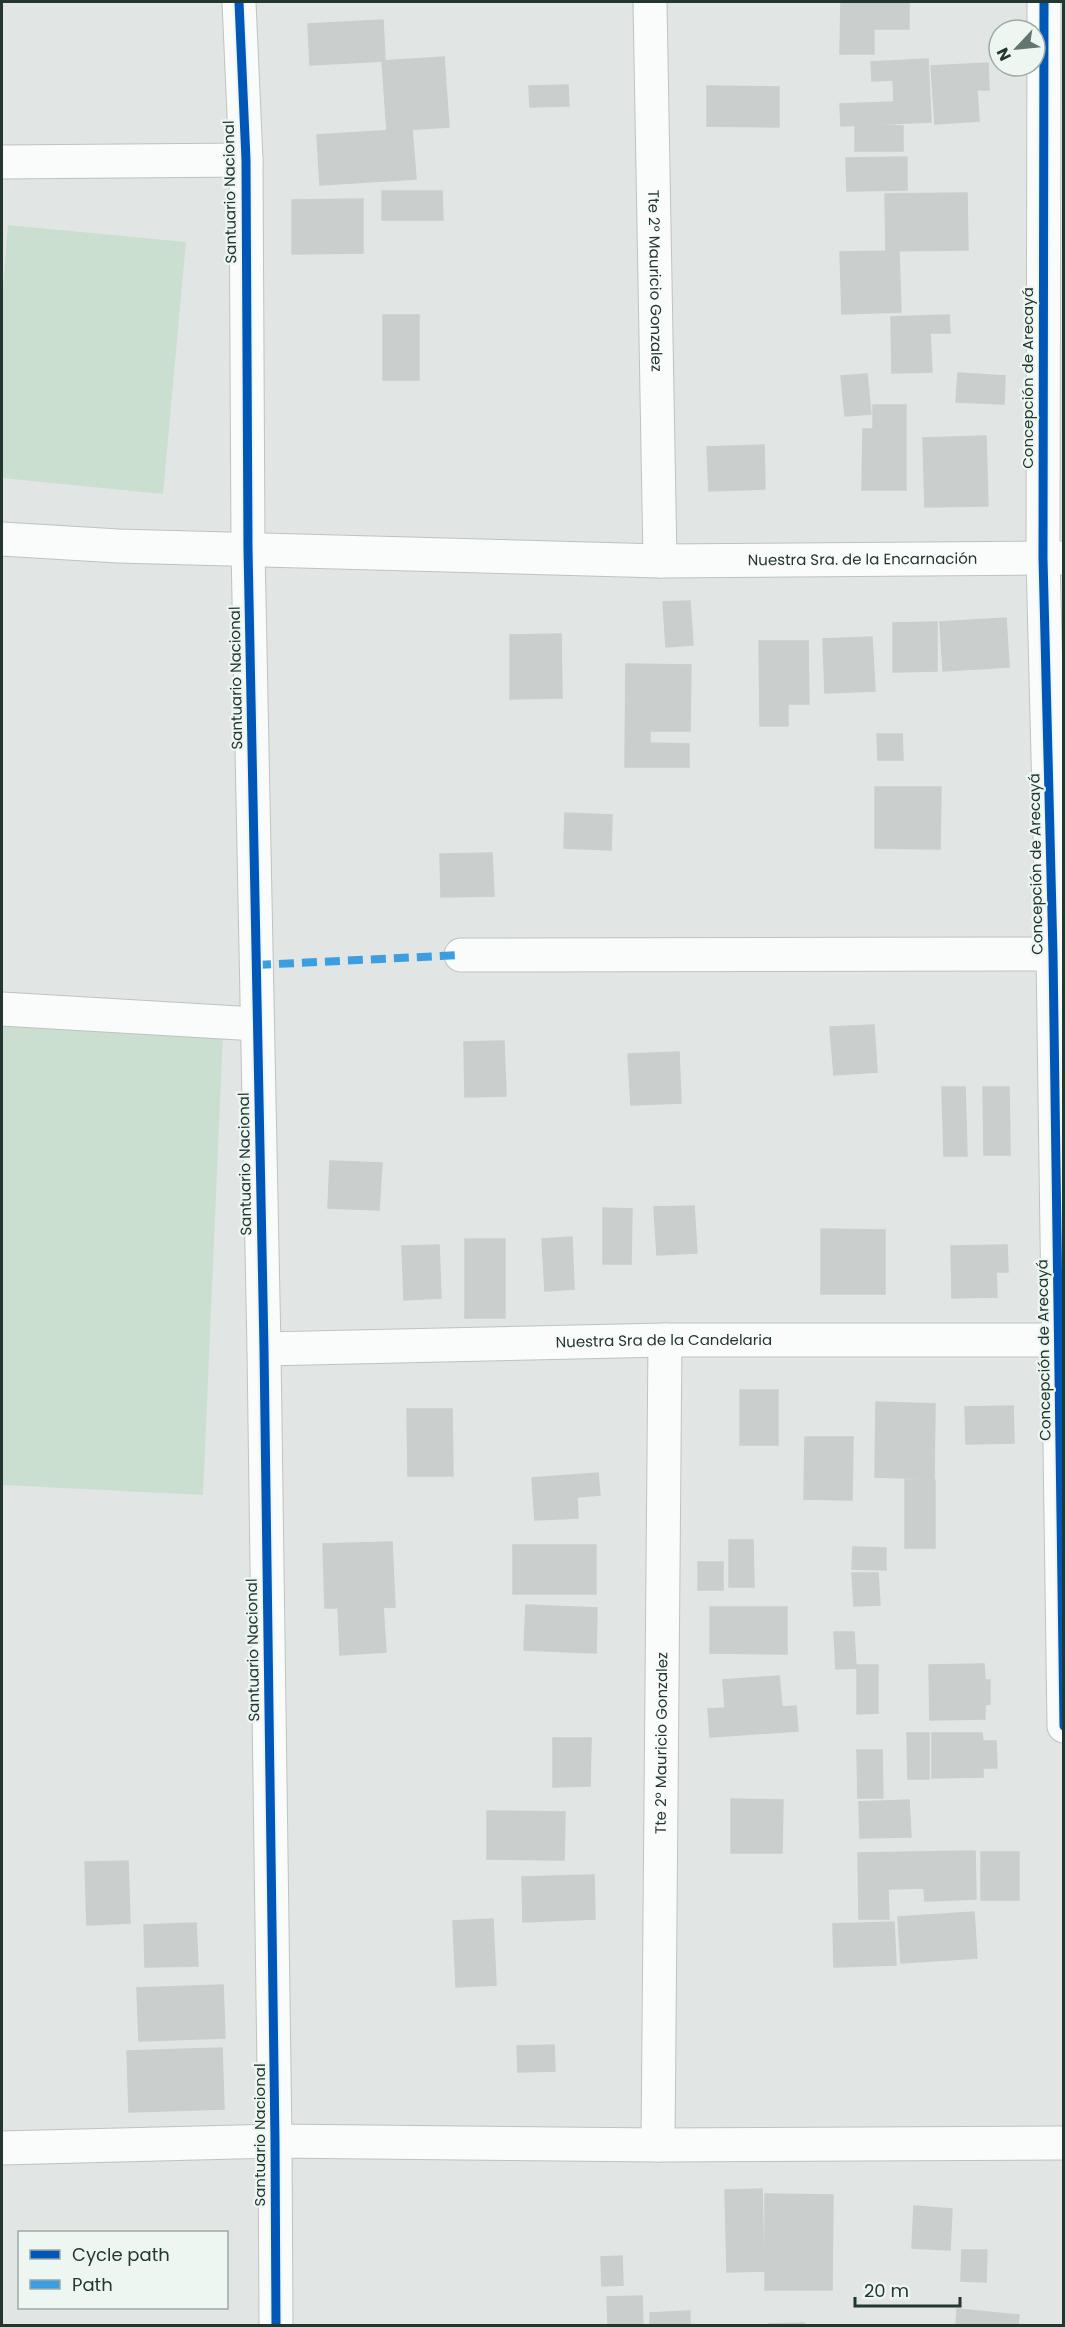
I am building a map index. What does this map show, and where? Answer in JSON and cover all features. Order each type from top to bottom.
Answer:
[{"type":"street","name":"Santuario Nacional","points":[[239,2],[246,160],[248,549],[264,1348],[276,2325]]},
{"type":"street","name":"Tte 2° Mauricio Gonzalez","points":[[650,2],[660,561]]},
{"type":"street","name":"Concepción de Arecayá","points":[[1044,2],[1053,167],[1053,954],[1061,1340],[1064,1726]]},
{"type":"street","points":[[2,162],[246,160]]},
{"type":"street","name":"Nuestra Sra. de la Encarnación","points":[[2,539],[118,546],[660,561],[1053,558]]},
{"type":"street","points":[[461,955],[1053,954]]},
{"type":"street","points":[[2,1009],[257,1024]]},
{"type":"street","name":"Tte 2° Mauricio Gonzalez","points":[[658,2145],[664,1340]]},
{"type":"street","name":"Nuestra Sra de la Candelaria","points":[[264,1348],[664,1340],[1061,1340]]},
{"type":"street","points":[[2,2148],[275,2141],[658,2145],[1064,2143]]},
{"type":"green space","points":[[8,225],[186,242],[163,494],[2,478],[2,301]]},
{"type":"green space","points":[[2,1022],[223,1033],[203,1495],[2,1485]]},
{"type":"building","points":[[841,2],[909,2],[909,29],[874,29],[874,54],[840,54]]},
{"type":"building","points":[[383,20],[385,61],[310,65],[308,24]]},
{"type":"building","points":[[444,57],[449,127],[387,131],[382,61]]},
{"type":"building","points":[[928,59],[931,122],[841,126],[840,104],[894,102],[893,80],[872,81],[871,62]]},
{"type":"building","points":[[987,63],[989,90],[977,90],[979,121],[935,124],[931,66]]},
{"type":"building","points":[[568,85],[569,106],[530,107],[529,86]]},
{"type":"building","points":[[707,86],[779,87],[779,127],[707,126]]},
{"type":"building","points":[[855,125],[903,126],[903,151],[855,151]]},
{"type":"building","points":[[412,129],[416,179],[320,185],[317,135]]},
{"type":"building","points":[[907,157],[907,190],[847,191],[846,158]]},
{"type":"building","points":[[382,191],[442,191],[443,220],[382,220]]},
{"type":"building","points":[[967,193],[968,250],[886,251],[885,194]]},
{"type":"building","points":[[363,199],[363,253],[292,254],[292,200]]},
{"type":"building","points":[[899,251],[901,312],[842,314],[840,252]]},
{"type":"building","points":[[383,315],[419,315],[419,380],[383,380]]},
{"type":"building","points":[[949,315],[950,333],[930,333],[932,372],[892,373],[891,317]]},
{"type":"building","points":[[958,373],[1005,376],[1004,404],[956,402]]},
{"type":"building","points":[[867,374],[871,414],[845,416],[841,376]]},
{"type":"building","points":[[873,405],[906,405],[906,429],[873,429]]},
{"type":"building","points":[[863,429],[906,429],[906,490],[862,490]]},
{"type":"building","points":[[986,436],[988,506],[925,507],[923,438]]},
{"type":"building","points":[[764,445],[765,489],[709,491],[707,447]]},
{"type":"building","points":[[690,601],[693,645],[666,647],[663,602]]},
{"type":"building","points":[[1006,618],[1009,667],[943,671],[940,622]]},
{"type":"building","points":[[937,622],[937,671],[893,672],[893,623]]},
{"type":"building","points":[[561,634],[562,698],[510,699],[510,635]]},
{"type":"building","points":[[872,637],[875,691],[825,693],[823,639]]},
{"type":"building","points":[[759,641],[808,641],[809,704],[788,704],[788,726],[760,726]]},
{"type":"building","points":[[626,664],[691,665],[690,731],[650,731],[650,743],[689,744],[689,767],[625,767]]},
{"type":"building","points":[[877,734],[902,734],[903,760],[878,760]]},
{"type":"building","points":[[875,787],[941,787],[940,849],[875,848]]},
{"type":"building","points":[[565,813],[612,815],[611,850],[564,848]]},
{"type":"building","points":[[492,853],[494,896],[441,897],[440,854]]},
{"type":"building","points":[[874,1025],[877,1072],[834,1075],[830,1027]]},
{"type":"building","points":[[504,1041],[506,1096],[465,1097],[464,1042]]},
{"type":"building","points":[[679,1052],[681,1103],[631,1105],[628,1054]]},
{"type":"building","points":[[942,1087],[965,1087],[967,1156],[944,1156]]},
{"type":"building","points":[[983,1087],[1009,1087],[1010,1155],[984,1155]]},
{"type":"building","points":[[330,1161],[382,1163],[379,1210],[328,1208]]},
{"type":"building","points":[[694,1206],[697,1253],[657,1255],[654,1207]]},
{"type":"building","points":[[603,1208],[632,1209],[631,1264],[603,1264]]},
{"type":"building","points":[[821,1229],[885,1230],[885,1294],[821,1294]]},
{"type":"building","points":[[572,1237],[574,1289],[545,1291],[542,1239]]},
{"type":"building","points":[[465,1239],[505,1239],[505,1318],[465,1318]]},
{"type":"building","points":[[439,1245],[441,1298],[404,1300],[402,1246]]},
{"type":"building","points":[[1007,1245],[1008,1272],[996,1272],[997,1297],[952,1298],[951,1246]]},
{"type":"building","points":[[740,1390],[778,1390],[778,1445],[740,1445]]},
{"type":"building","points":[[876,1402],[935,1404],[934,1479],[875,1477]]},
{"type":"building","points":[[1013,1406],[1014,1443],[966,1444],[965,1407]]},
{"type":"building","points":[[407,1409],[452,1409],[453,1476],[408,1476]]},
{"type":"building","points":[[805,1437],[853,1437],[852,1500],[804,1499]]},
{"type":"building","points":[[598,1473],[600,1495],[577,1497],[578,1518],[535,1520],[532,1478]]},
{"type":"building","points":[[905,1480],[935,1480],[935,1548],[905,1548]]},
{"type":"building","points":[[729,1540],[753,1540],[754,1587],[729,1587]]},
{"type":"building","points":[[392,1542],[395,1607],[325,1608],[323,1544]]},
{"type":"building","points":[[513,1545],[596,1545],[596,1594],[513,1594]]},
{"type":"building","points":[[853,1547],[886,1548],[886,1570],[852,1569]]},
{"type":"building","points":[[698,1562],[723,1562],[723,1590],[698,1590]]},
{"type":"building","points":[[852,1573],[878,1573],[880,1605],[854,1606]]},
{"type":"building","points":[[526,1605],[597,1608],[596,1653],[524,1650]]},
{"type":"building","points":[[383,1606],[386,1652],[340,1655],[338,1608]]},
{"type":"building","points":[[710,1607],[787,1607],[787,1654],[710,1653]]},
{"type":"building","points":[[834,1632],[854,1632],[856,1668],[836,1669]]},
{"type":"building","points":[[984,1664],[985,1680],[990,1680],[990,1704],[985,1705],[985,1719],[930,1720],[929,1665]]},
{"type":"building","points":[[857,1665],[878,1665],[878,1713],[857,1714]]},
{"type":"building","points":[[779,1676],[782,1707],[796,1706],[798,1731],[710,1737],[708,1709],[725,1708],[723,1680]]},
{"type":"building","points":[[907,1733],[929,1733],[929,1779],[908,1779]]},
{"type":"building","points":[[932,1733],[982,1733],[983,1741],[996,1741],[997,1768],[983,1768],[983,1777],[932,1778]]},
{"type":"building","points":[[553,1738],[591,1738],[590,1786],[553,1787]]},
{"type":"building","points":[[857,1750],[882,1750],[883,1798],[858,1798]]},
{"type":"building","points":[[731,1799],[783,1800],[782,1853],[731,1853]]},
{"type":"building","points":[[909,1800],[911,1837],[860,1838],[859,1802]]},
{"type":"building","points":[[487,1811],[565,1812],[564,1860],[487,1859]]},
{"type":"building","points":[[975,1851],[976,1899],[925,1901],[924,1888],[888,1889],[889,1919],[859,1919],[858,1853]]},
{"type":"building","points":[[981,1852],[1019,1852],[1019,1900],[981,1900]]},
{"type":"building","points":[[128,1861],[130,1923],[87,1925],[85,1862]]},
{"type":"building","points":[[594,1875],[595,1919],[523,1922],[522,1877]]},
{"type":"building","points":[[974,1912],[977,1958],[901,1963],[898,1917]]},
{"type":"building","points":[[493,1919],[496,1985],[456,1987],[453,1921]]},
{"type":"building","points":[[894,1922],[896,1965],[834,1967],[833,1924]]},
{"type":"building","points":[[196,1923],[198,1966],[145,1967],[144,1925]]},
{"type":"building","points":[[223,1985],[225,2038],[139,2041],[137,1988]]},
{"type":"building","points":[[554,2045],[555,2071],[518,2072],[517,2046]]},
{"type":"building","points":[[222,2048],[224,2109],[129,2112],[127,2051]]},
{"type":"building","points":[[762,2189],[764,2271],[727,2272],[725,2190]]},
{"type":"building","points":[[765,2194],[833,2195],[832,2290],[765,2290]]},
{"type":"building","points":[[914,2206],[952,2209],[950,2250],[912,2248]]},
{"type":"building","points":[[962,2250],[987,2250],[986,2282],[961,2281]]},
{"type":"building","points":[[622,2256],[623,2285],[602,2286],[601,2257]]},
{"type":"building","points":[[642,2296],[643,2326],[608,2326],[607,2297]]},
{"type":"building","points":[[957,2309],[1019,2315],[1018,2326],[956,2326]]},
{"type":"building","points":[[690,2311],[690,2326],[650,2326],[650,2313]]},
{"type":"building","points":[[804,2323],[804,2326],[768,2326],[768,2324]]},
{"type":"marked path","points":[[256,965],[461,955]]},
{"type":"cycle path","points":[[239,2],[246,160],[248,549],[264,1349],[276,2326]]},
{"type":"cycle path","points":[[1044,2],[1043,558],[1053,954],[1064,1726]]}]
